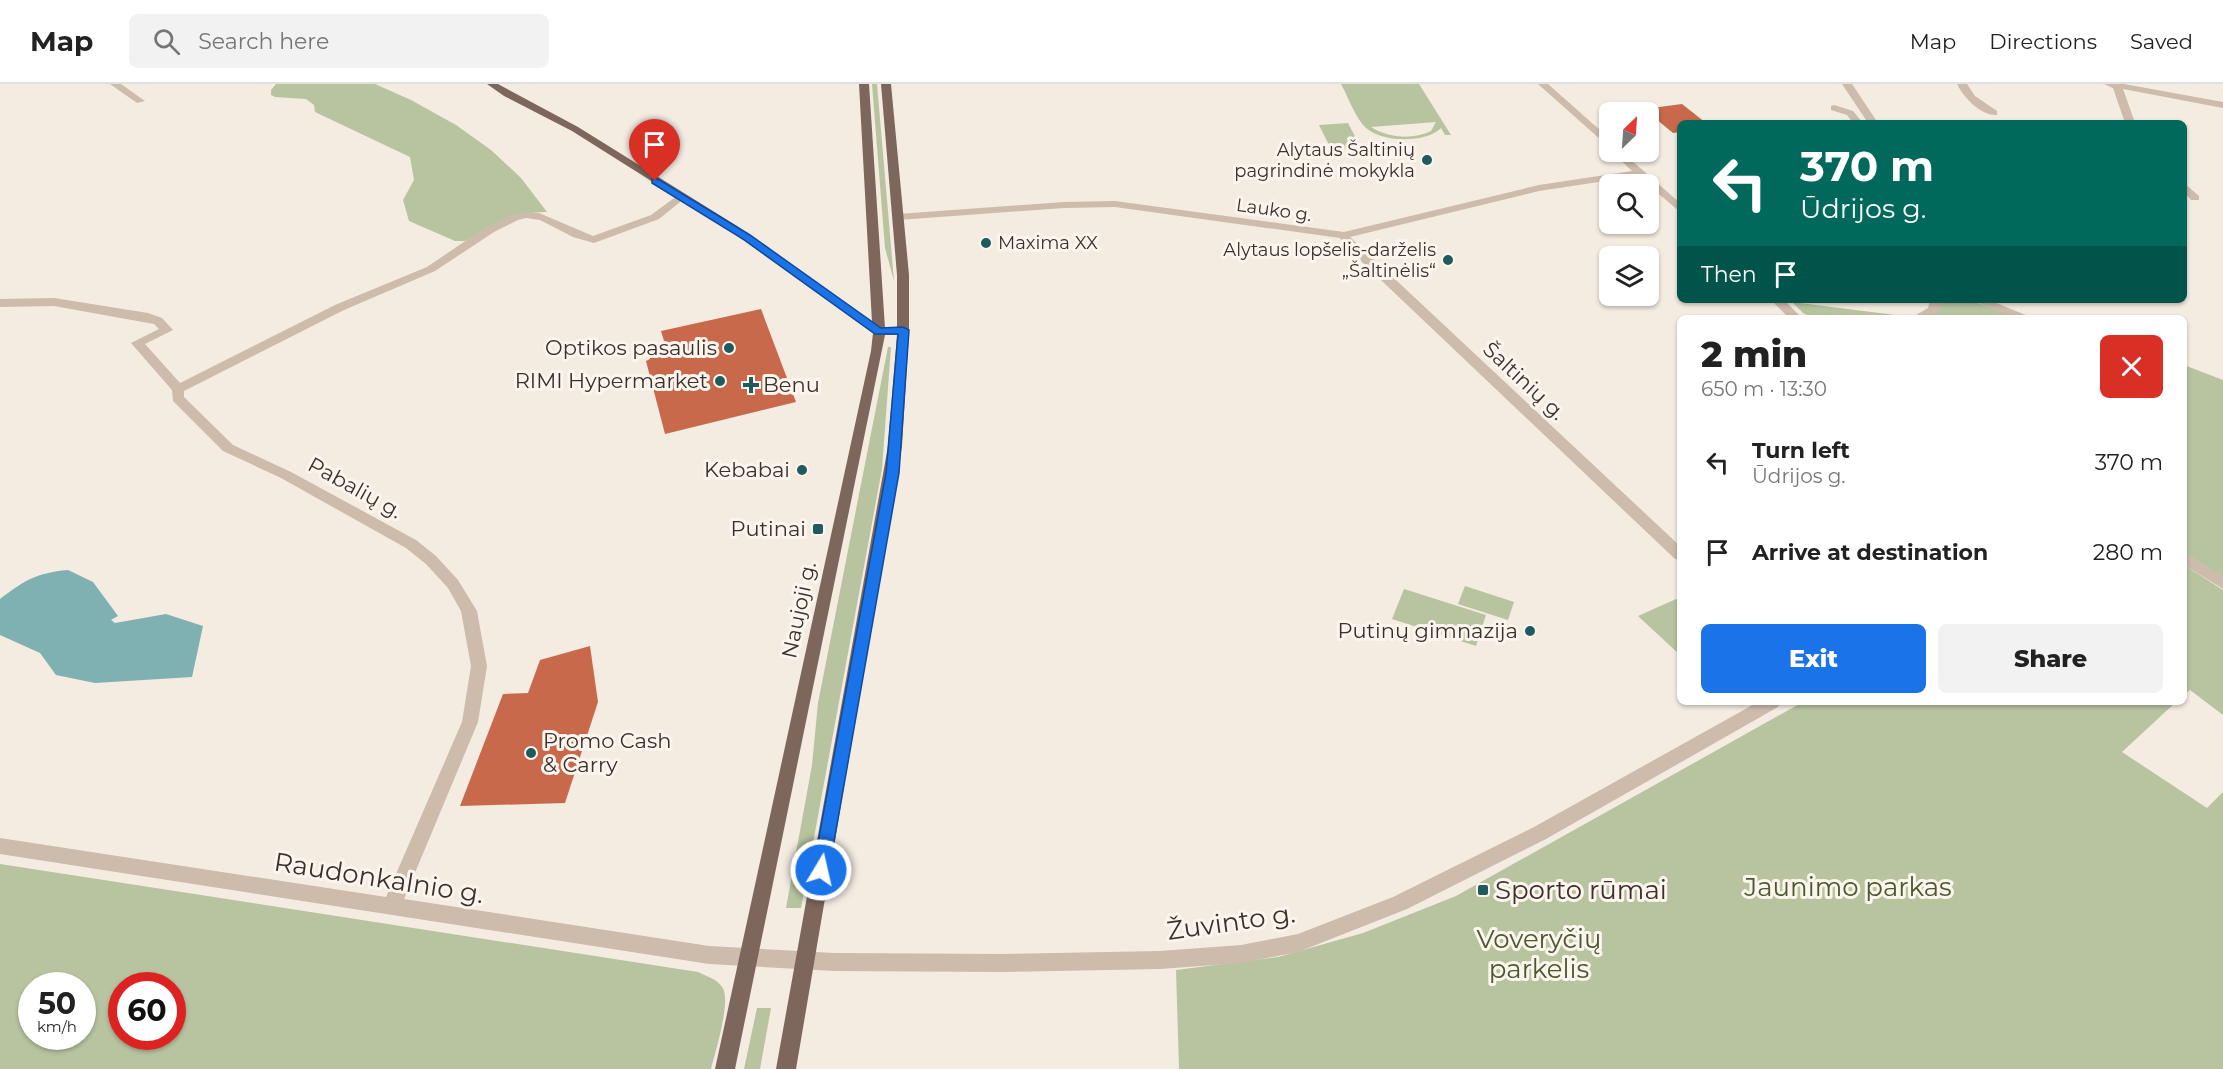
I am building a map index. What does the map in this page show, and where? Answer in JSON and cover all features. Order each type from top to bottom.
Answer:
[{"type":"main road","points":[[492,84],[575,129],[746,237],[879,332],[903,330]]},
{"type":"main road","name":"Naujoji g.","points":[[726,1069],[879,332],[864,84]]},
{"type":"main road","points":[[786,1069],[892,473],[903,330],[903,276],[886,84]]},
{"type":"street","points":[[115,84],[140,101]]},
{"type":"street","points":[[1543,84],[1599,134]]},
{"type":"street","points":[[1847,84],[1872,120]]},
{"type":"street","points":[[1962,84],[1966,93],[1994,112]]},
{"type":"street","points":[[2113,85],[2223,105]]},
{"type":"street","points":[[2113,85],[2129,120]]},
{"type":"street","points":[[1834,108],[1850,113],[1856,120]]},
{"type":"street","points":[[1629,162],[1677,206]]},
{"type":"street","name":"Lauko g.","points":[[898,217],[1064,205],[1115,204],[1344,235],[1539,188],[1641,172]]},
{"type":"street","points":[[2187,189],[2195,198]]},
{"type":"street","points":[[178,389],[363,296],[433,268],[484,234],[518,217],[526,215],[556,222],[586,239],[594,240],[655,217],[681,196]]},
{"type":"street","name":"Šaltinių g.","points":[[1344,235],[1347,242],[1677,552]]},
{"type":"street","name":"Pabalių g.","points":[[0,303],[54,302],[99,311],[142,316],[159,321],[167,330],[137,343],[178,389],[178,398],[228,448],[286,475],[411,544],[431,560],[453,584],[469,611],[479,666],[470,722],[391,907]]},
{"type":"street","points":[[1780,303],[1793,315]]},
{"type":"street","points":[[1923,315],[1932,311],[1936,303]]},
{"type":"street","points":[[1986,303],[2019,315]]},
{"type":"street","points":[[2187,560],[2223,583]]},
{"type":"street","name":"Žuvinto g.","points":[[749,957],[1002,963],[1160,960],[1241,954],[1298,943],[1400,903],[1523,842],[1767,705]]},
{"type":"street","name":"Raudonkalnio g.","points":[[0,846],[699,954],[749,957]]},
{"type":"green space","points":[[276,84],[375,84],[411,100],[456,125],[491,150],[521,178],[547,212],[514,217],[465,241],[455,241],[409,221],[403,200],[414,180],[410,157],[315,112],[314,105],[306,99],[271,95],[271,90]]},
{"type":"green space","points":[[872,84],[877,84],[894,281],[885,248]]},
{"type":"green space","points":[[1341,84],[1419,84],[1451,135],[1445,135],[1441,128],[1424,137],[1413,139],[1390,138],[1370,131],[1354,111]],"holes":[[[1436,122],[1431,131],[1409,137],[1385,134],[1371,127]]]},
{"type":"green space","points":[[1348,123],[1361,148],[1331,149],[1319,125]]},
{"type":"green space","points":[[1793,303],[1895,315],[1807,315]]},
{"type":"green space","points":[[1940,303],[1978,303],[2012,315],[1931,315]]},
{"type":"green space","points":[[888,347],[891,347],[882,469],[801,908],[786,908],[812,765],[818,703]]},
{"type":"green space","points":[[2187,366],[2223,380],[2223,577],[2187,555]]},
{"type":"green space","points":[[2187,567],[2223,590],[2223,715],[2190,690],[2187,692]]},
{"type":"green space","points":[[1465,586],[1514,602],[1508,620],[1458,604]]},
{"type":"green space","points":[[1404,589],[1486,615],[1476,646],[1392,619]]},
{"type":"green space","points":[[1676,599],[1677,652],[1638,616]]},
{"type":"green space","name":"Jaunimo parkas","points":[[1798,705],[2173,705],[2122,752],[2207,808],[2223,792],[2223,1069],[1179,1069],[1176,970],[1278,957],[1363,933],[1456,896]]},
{"type":"green space","points":[[0,864],[698,972],[717,982],[725,993],[722,1026],[711,1069],[0,1069]]},
{"type":"green space","points":[[757,1008],[771,1008],[760,1069],[744,1069]]},
{"type":"water","points":[[68,570],[93,582],[118,616],[111,620],[115,623],[166,614],[203,626],[192,677],[95,683],[56,675],[40,653],[0,635],[0,599],[31,578]]},
{"type":"building","points":[[1682,104],[1702,120],[1677,120],[1677,132],[1673,133],[1659,121],[1659,107]]},
{"type":"building","name":"RIMI Hypermarket","points":[[761,309],[796,402],[665,434],[646,361],[650,359],[649,355],[655,353],[653,346],[664,341],[661,331]]},
{"type":"building","name":"Promo Cash & Carry","points":[[590,646],[598,702],[565,803],[460,806],[503,694],[528,693],[540,660]]},
{"type":"place","name":"Alytaus Šaltinių pagrindinė mokykla","points":[[1427,160]]},
{"type":"place","name":"Maxima XX","points":[[986,243]]},
{"type":"place","name":"Alytaus lopšelis-darželis „Šaltinėlis“","points":[[1448,260]]},
{"type":"place","name":"Optikos pasaulis","points":[[729,348]]},
{"type":"place","name":"RIMI Hypermarket","points":[[720,381]]},
{"type":"place","name":"Benu","points":[[751,385]]},
{"type":"place","name":"Kebabai","points":[[802,470]]},
{"type":"place","name":"Putinai","points":[[818,529]]},
{"type":"place","name":"Putinų gimnazija","points":[[1530,631]]},
{"type":"place","name":"Promo Cash & Carry","points":[[531,753]]},
{"type":"place","name":"Sporto rūmai","points":[[1483,890]]},
{"type":"route","points":[[655,181],[733,228],[879,332],[903,330],[892,473],[821,870]]},
{"type":"park label","name":"Voveryčių parkelis","points":[[1539,954]]}]
